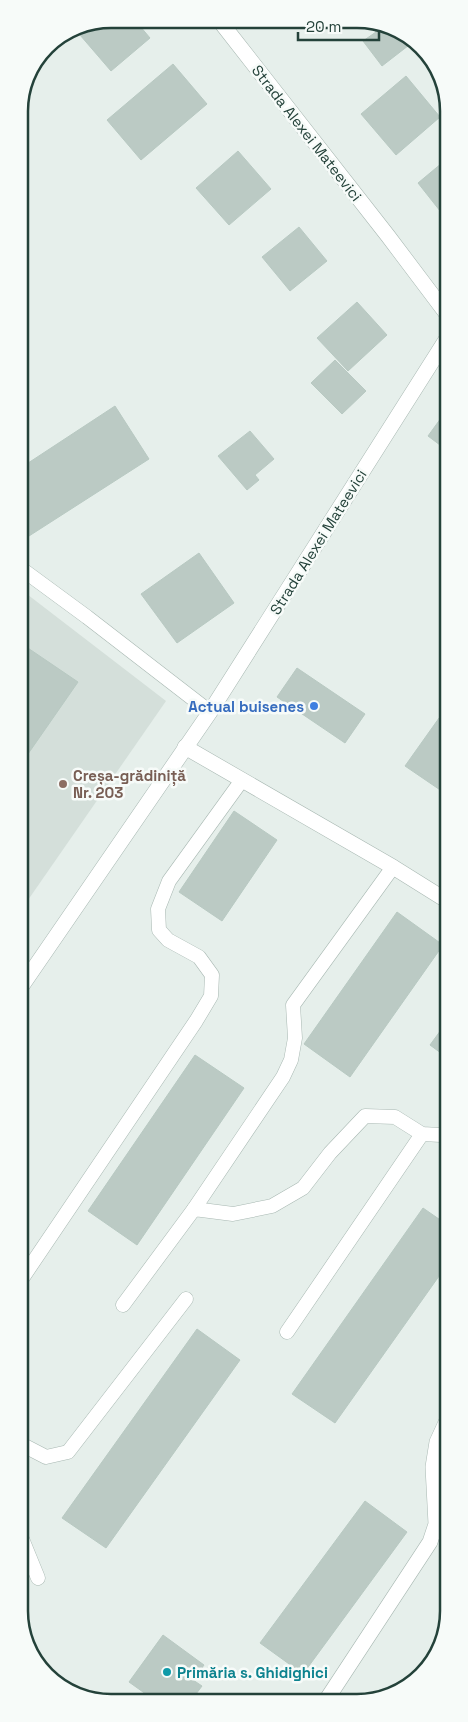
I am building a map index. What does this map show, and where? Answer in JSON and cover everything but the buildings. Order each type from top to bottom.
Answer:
[{"type":"street","name":"Strada Alexei Mateevici","points":[[225,28],[388,236],[440,306]]},
{"type":"street","name":"Strada Alexei Mateevici","points":[[28,977],[210,712],[440,348]]},
{"type":"street","points":[[185,747],[393,867],[440,896]]},
{"type":"street","points":[[330,1694],[430,1542],[436,1524],[433,1468],[437,1442],[440,1436]]},
{"type":"lane","points":[[28,574],[210,712]]},
{"type":"lane","points":[[28,1270],[211,996],[212,976],[199,957],[168,940],[159,930],[158,909],[169,881],[242,780]]},
{"type":"lane","points":[[123,1306],[194,1208],[283,1077],[291,1060],[294,1038],[293,1005],[393,867]]},
{"type":"lane","points":[[194,1208],[233,1214],[272,1206],[303,1188],[330,1152],[365,1116],[395,1117],[422,1134],[440,1135]]},
{"type":"lane","points":[[287,1332],[422,1134]]},
{"type":"lane","points":[[28,1448],[46,1458],[68,1452],[186,1299]]},
{"type":"lane","points":[[28,1554],[38,1578]]},
{"type":"shaded area","name":"Creșa-grădiniță Nr. 203","points":[[28,595],[166,701],[28,900]]},
{"type":"place","name":"Actual buisenes","points":[[314,706]]},
{"type":"place","name":"Creșa-grădiniță Nr. 203","points":[[63,784]]},
{"type":"place","name":"Primăria s. Ghidighici","points":[[167,1672]]}]
